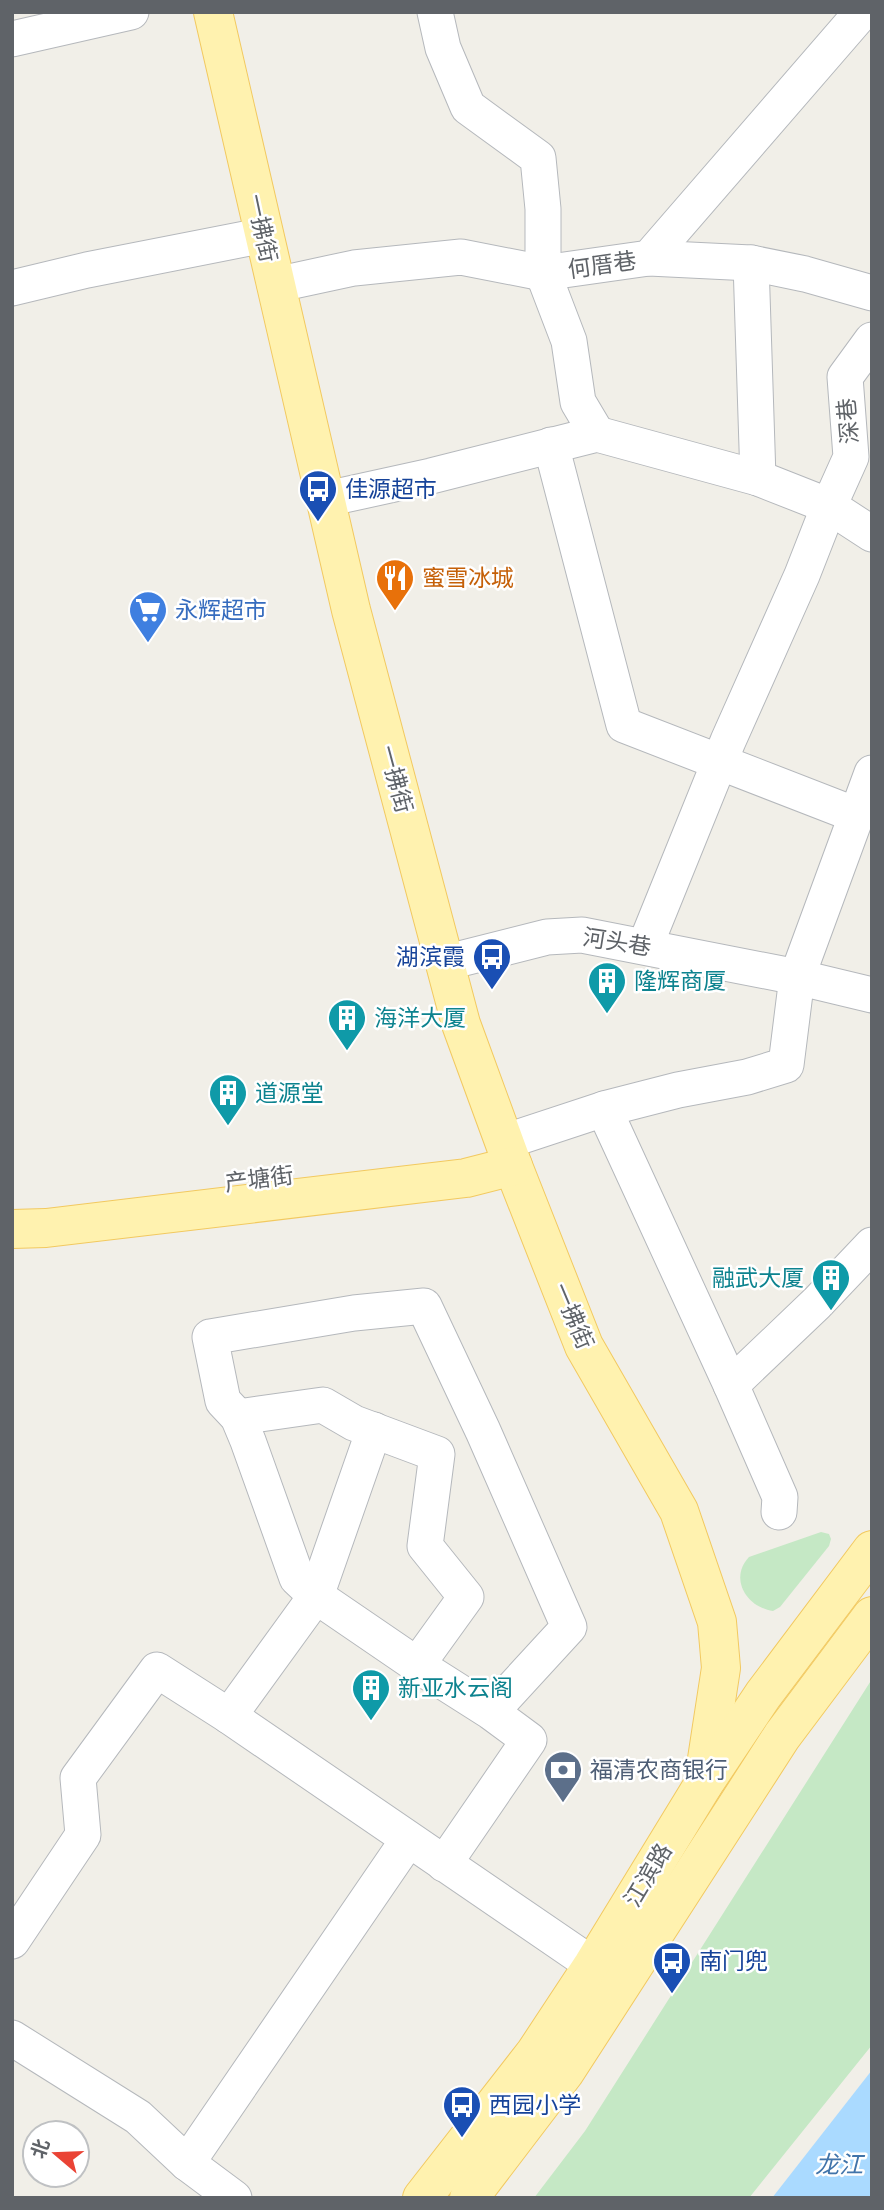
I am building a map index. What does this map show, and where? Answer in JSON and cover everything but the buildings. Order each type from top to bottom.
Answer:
[{"type":"main road","name":"一拂街","points":[[213,12],[351,610],[461,1024],[584,1346],[678,1511],[717,1622],[721,1668],[703,1785]]},
{"type":"main road","name":"产塘街","points":[[12,1208],[459,1153],[509,1154]]},
{"type":"main road","points":[[12,1230],[467,1178],[509,1154]]},
{"type":"main road","name":"江滨路","points":[[422,2198],[535,2053],[593,1965],[703,1785],[763,1695],[872,1550]]},
{"type":"main road","name":"江滨路","points":[[469,2198],[565,2072],[782,1736],[872,1616]]},
{"type":"street","points":[[12,39],[131,12]]},
{"type":"street","points":[[435,12],[443,48],[468,107],[538,158],[543,209],[543,274],[569,341],[578,402],[597,434]]},
{"type":"street","name":"何厝巷","points":[[275,285],[354,268],[461,257],[543,274],[649,258],[862,12]]},
{"type":"street","points":[[12,288],[87,270],[265,235]]},
{"type":"street","points":[[649,258],[751,263],[805,274],[872,293]]},
{"type":"street","points":[[751,263],[758,478]]},
{"type":"street","name":"深巷","points":[[645,946],[719,762],[851,457],[845,377],[872,340]]},
{"type":"street","points":[[326,499],[431,477],[597,434],[758,478],[829,506],[872,534]]},
{"type":"street","points":[[551,446],[624,725],[856,816]]},
{"type":"street","points":[[509,1154],[604,1109],[678,1090],[747,1077],[786,1065],[797,977],[872,773]]},
{"type":"street","name":"河头巷","points":[[444,963],[547,937],[582,934],[797,977],[872,995]]},
{"type":"street","points":[[604,1109],[731,1385],[779,1497],[779,1512]]},
{"type":"street","points":[[731,1385],[817,1303],[872,1245]]},
{"type":"street","points":[[444,1864],[529,1740],[316,1596],[297,1578],[248,1441],[237,1418],[223,1401],[211,1337],[354,1312],[424,1306],[483,1431],[569,1627],[491,1712]]},
{"type":"street","points":[[237,1418],[323,1405],[354,1423],[437,1454],[425,1546],[466,1597],[417,1665]]},
{"type":"street","points":[[229,1716],[316,1596],[374,1430]]},
{"type":"street","points":[[12,1941],[83,1835],[78,1778],[157,1670],[229,1716],[593,1965]]},
{"type":"street","points":[[187,2163],[408,1840]]},
{"type":"street","points":[[12,2038],[138,2117],[187,2163],[234,2198]]},
{"type":"green space","points":[[821,1532],[829,1534],[829,1546],[780,1607],[773,1611],[748,1598],[743,1590],[741,1574],[749,1557]]},
{"type":"green space","points":[[872,1679],[872,2045],[749,2198],[534,2198],[585,2131]]},
{"type":"water","name":"龙江","points":[[872,2070],[872,2198],[772,2198]]},
{"type":"place","name":"佳源超市","points":[[318,523]]},
{"type":"place","name":"蜜雪冰城","points":[[395,612]]},
{"type":"place","name":"永辉超市","points":[[148,644]]},
{"type":"place","name":"湖滨霞","points":[[492,991]]},
{"type":"place","name":"隆辉商厦","points":[[607,1015]]},
{"type":"place","name":"海洋大厦","points":[[347,1052]]},
{"type":"place","name":"道源堂","points":[[228,1127]]},
{"type":"place","name":"融武大厦","points":[[831,1312]]},
{"type":"place","name":"新亚水云阁","points":[[371,1722]]},
{"type":"place","name":"福清农商银行","points":[[563,1804]]},
{"type":"place","name":"南门兜","points":[[672,1995]]},
{"type":"place","name":"西园小学","points":[[462,2139]]}]
